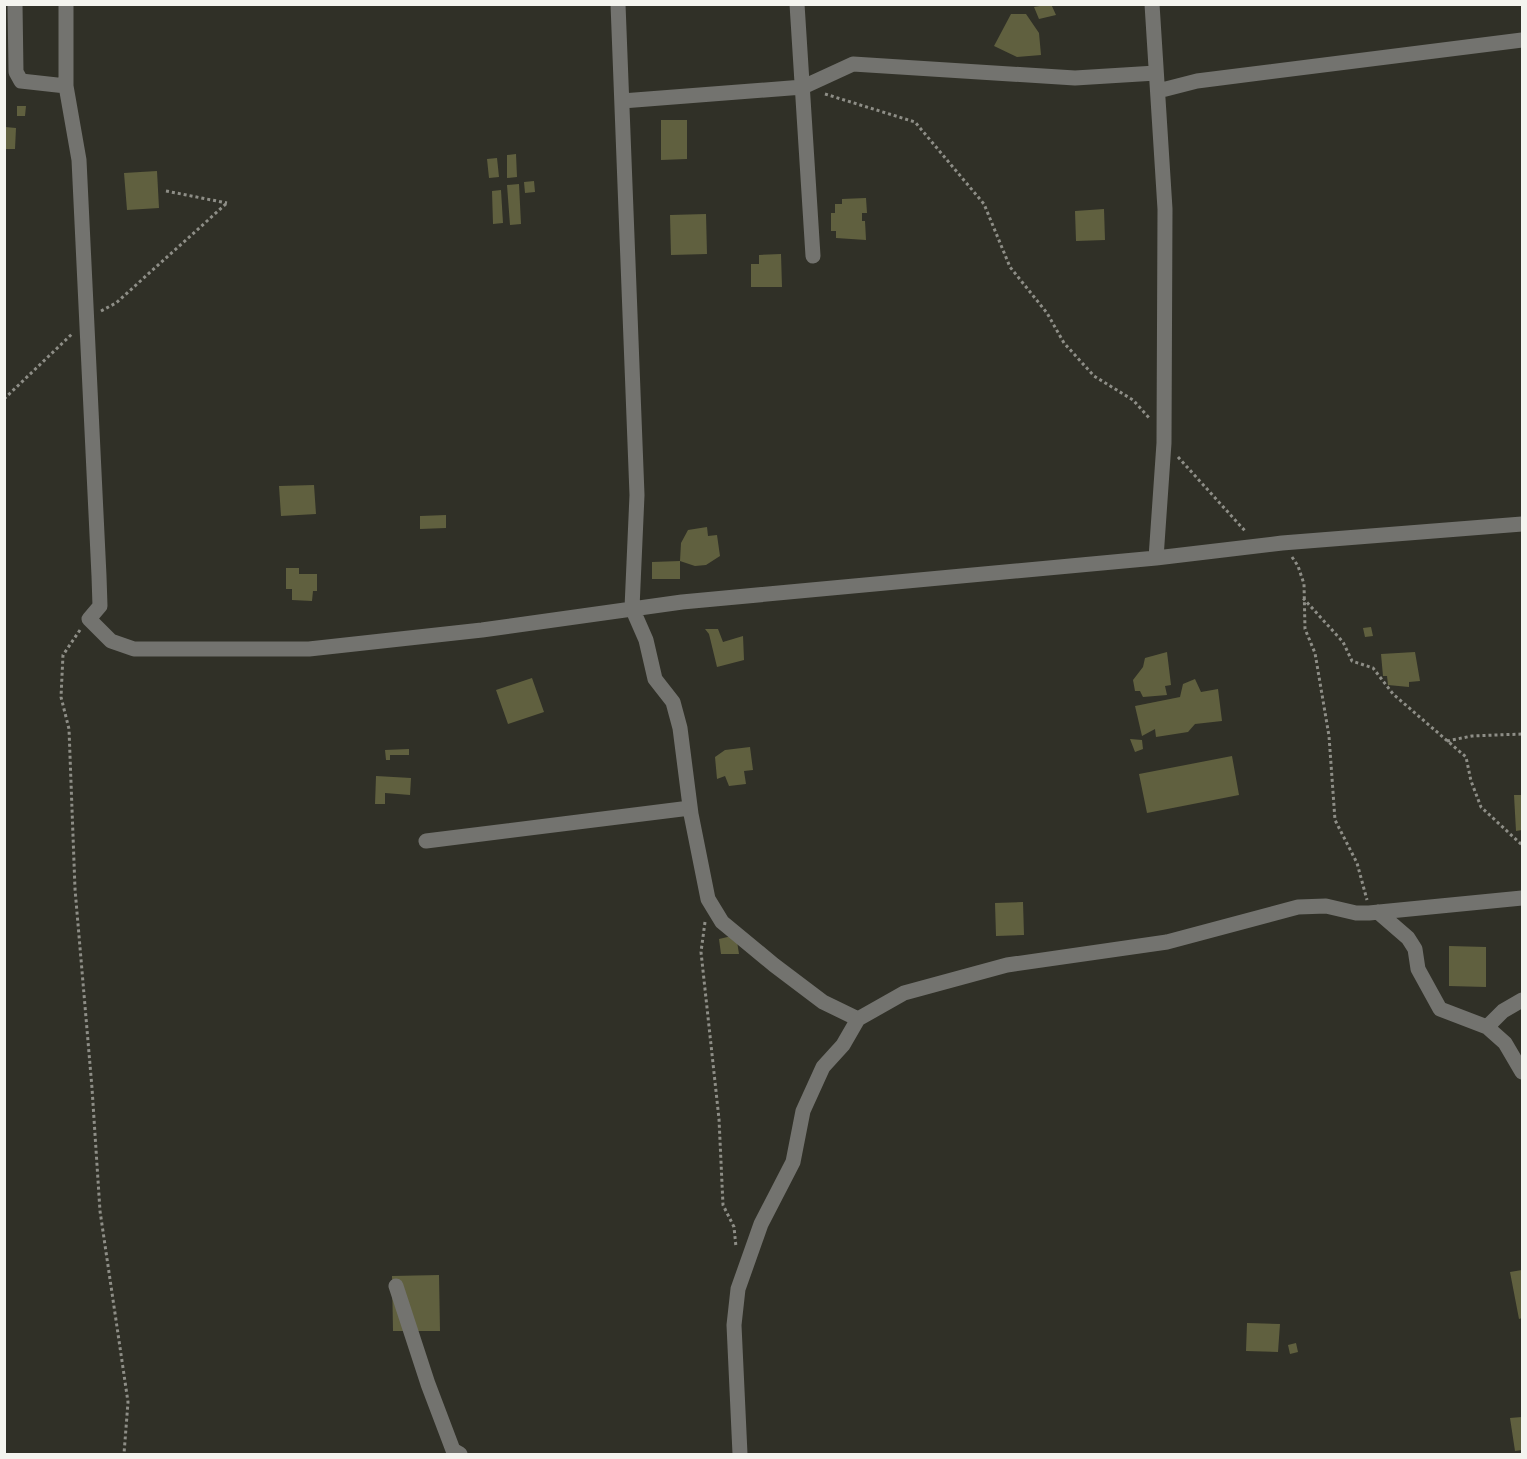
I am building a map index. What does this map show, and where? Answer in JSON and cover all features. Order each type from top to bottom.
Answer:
[{"type":"street","points":[[15,4],[16,72],[21,81],[66,86]]},
{"type":"street","points":[[66,4],[66,86],[79,160],[93,418],[100,606],[89,619],[111,641],[134,649],[309,649],[482,630],[633,608],[1155,558],[1282,543],[1522,524]]},
{"type":"street","points":[[618,4],[637,495],[633,608],[646,640],[655,679],[673,702],[680,728],[690,808],[708,899],[722,922],[774,966],[824,1002],[858,1019]]},
{"type":"street","points":[[797,4],[813,256]]},
{"type":"street","points":[[1152,4],[1165,209],[1164,440],[1155,558]]},
{"type":"street","points":[[1158,91],[1197,81],[1522,40]]},
{"type":"street","points":[[622,101],[803,87],[853,64],[1075,78],[1156,73]]},
{"type":"street","points":[[426,841],[690,808]]},
{"type":"street","points":[[740,1455],[734,1325],[738,1289],[761,1224],[793,1162],[803,1111],[824,1067],[843,1045],[858,1019],[904,993],[1007,966],[1167,942],[1298,907],[1326,906],[1356,914],[1522,898]]},
{"type":"street","points":[[1373,913],[1408,938],[1415,949],[1418,969],[1440,1009],[1486,1027],[1505,1043],[1522,1072]]},
{"type":"street","points":[[1486,1027],[1503,1011],[1522,1000]]},
{"type":"street","points":[[396,1286],[428,1384],[453,1450],[460,1455]]},
{"type":"path","points":[[803,87],[915,122],[984,204],[1010,267],[1047,313],[1064,344],[1094,376],[1133,400],[1164,440],[1238,525],[1263,546]]},
{"type":"path","points":[[4,399],[87,320],[116,303],[227,203],[166,191]]},
{"type":"path","points":[[1282,543],[1298,566],[1304,584],[1305,629],[1315,653],[1329,736],[1335,819],[1357,863],[1373,913]]},
{"type":"path","points":[[1303,598],[1343,642],[1352,661],[1373,668],[1393,694],[1466,758],[1471,781],[1481,807],[1522,845]]},
{"type":"path","points":[[89,619],[63,656],[61,698],[69,729],[75,889],[93,1088],[100,1211],[128,1402],[124,1455]]},
{"type":"path","points":[[1447,741],[1484,735],[1522,734]]},
{"type":"path","points":[[708,899],[701,952],[719,1119],[723,1205],[734,1227],[736,1251]]},
{"type":"building","points":[[1051,4],[1056,15],[1039,19],[1034,7]]},
{"type":"building","points":[[1011,14],[1026,14],[1039,33],[1041,55],[1017,57],[994,46]]},
{"type":"building","points":[[17,106],[26,106],[25,116],[17,116]]},
{"type":"building","points":[[661,120],[687,120],[687,159],[661,160]]},
{"type":"building","points":[[5,127],[16,128],[15,149],[5,149]]},
{"type":"building","points":[[516,154],[517,177],[507,178],[507,155]]},
{"type":"building","points":[[497,158],[499,177],[489,178],[487,159]]},
{"type":"building","points":[[157,171],[159,208],[127,210],[124,173]]},
{"type":"building","points":[[534,181],[535,192],[525,193],[524,182]]},
{"type":"building","points":[[519,184],[521,224],[510,225],[507,185]]},
{"type":"building","points":[[501,190],[503,223],[493,224],[492,191]]},
{"type":"building","points":[[866,198],[867,213],[862,213],[862,221],[865,221],[866,240],[836,238],[836,231],[831,231],[831,213],[835,213],[835,204],[842,204],[842,199]]},
{"type":"building","points":[[1104,209],[1105,240],[1076,241],[1075,211]]},
{"type":"building","points":[[706,214],[707,254],[671,255],[670,215]]},
{"type":"building","points":[[781,254],[782,287],[751,287],[751,264],[759,264],[759,255]]},
{"type":"building","points":[[314,485],[316,514],[281,516],[279,486]]},
{"type":"building","points":[[446,515],[446,528],[420,529],[420,516]]},
{"type":"building","points":[[707,527],[708,536],[717,535],[720,556],[706,565],[695,566],[680,561],[681,543],[688,530]]},
{"type":"building","points":[[680,561],[680,579],[652,579],[652,562]]},
{"type":"building","points":[[286,568],[299,568],[299,574],[317,574],[317,591],[313,591],[312,601],[292,600],[292,589],[286,589]]},
{"type":"building","points":[[1371,627],[1373,636],[1365,637],[1363,628]]},
{"type":"building","points":[[705,629],[718,629],[723,642],[743,636],[744,660],[717,667],[709,634]]},
{"type":"building","points":[[1167,652],[1171,685],[1165,686],[1167,695],[1143,697],[1140,691],[1135,691],[1133,680],[1143,667],[1145,658]]},
{"type":"building","points":[[1415,652],[1420,681],[1409,682],[1409,687],[1388,685],[1387,676],[1383,676],[1381,654]]},
{"type":"building","points":[[532,678],[544,712],[508,724],[496,690]]},
{"type":"building","points":[[1195,679],[1201,692],[1218,689],[1222,721],[1195,724],[1188,732],[1156,737],[1155,729],[1142,736],[1135,706],[1180,697],[1183,684]]},
{"type":"building","points":[[1130,739],[1142,740],[1143,749],[1135,752]]},
{"type":"building","points":[[750,747],[753,770],[744,771],[746,784],[729,786],[725,776],[717,779],[715,757],[725,750]]},
{"type":"building","points":[[409,749],[409,755],[390,755],[390,760],[386,760],[385,750]]},
{"type":"building","points":[[1232,756],[1239,795],[1147,813],[1139,774]]},
{"type":"building","points":[[376,776],[411,778],[410,795],[385,793],[385,804],[375,804]]},
{"type":"building","points":[[1514,795],[1522,795],[1522,830],[1516,831]]},
{"type":"building","points":[[1023,902],[1024,935],[996,936],[995,903]]},
{"type":"building","points":[[736,935],[739,954],[721,954],[719,939]]},
{"type":"building","points":[[1449,946],[1486,947],[1486,987],[1449,986]]},
{"type":"building","points":[[1522,1270],[1522,1318],[1519,1319],[1510,1272]]},
{"type":"building","points":[[439,1275],[440,1331],[393,1331],[392,1276]]},
{"type":"building","points":[[1247,1323],[1280,1324],[1278,1352],[1246,1351]]},
{"type":"building","points":[[1296,1343],[1298,1352],[1290,1354],[1288,1345]]},
{"type":"building","points":[[1522,1417],[1522,1450],[1515,1451],[1510,1418]]}]
